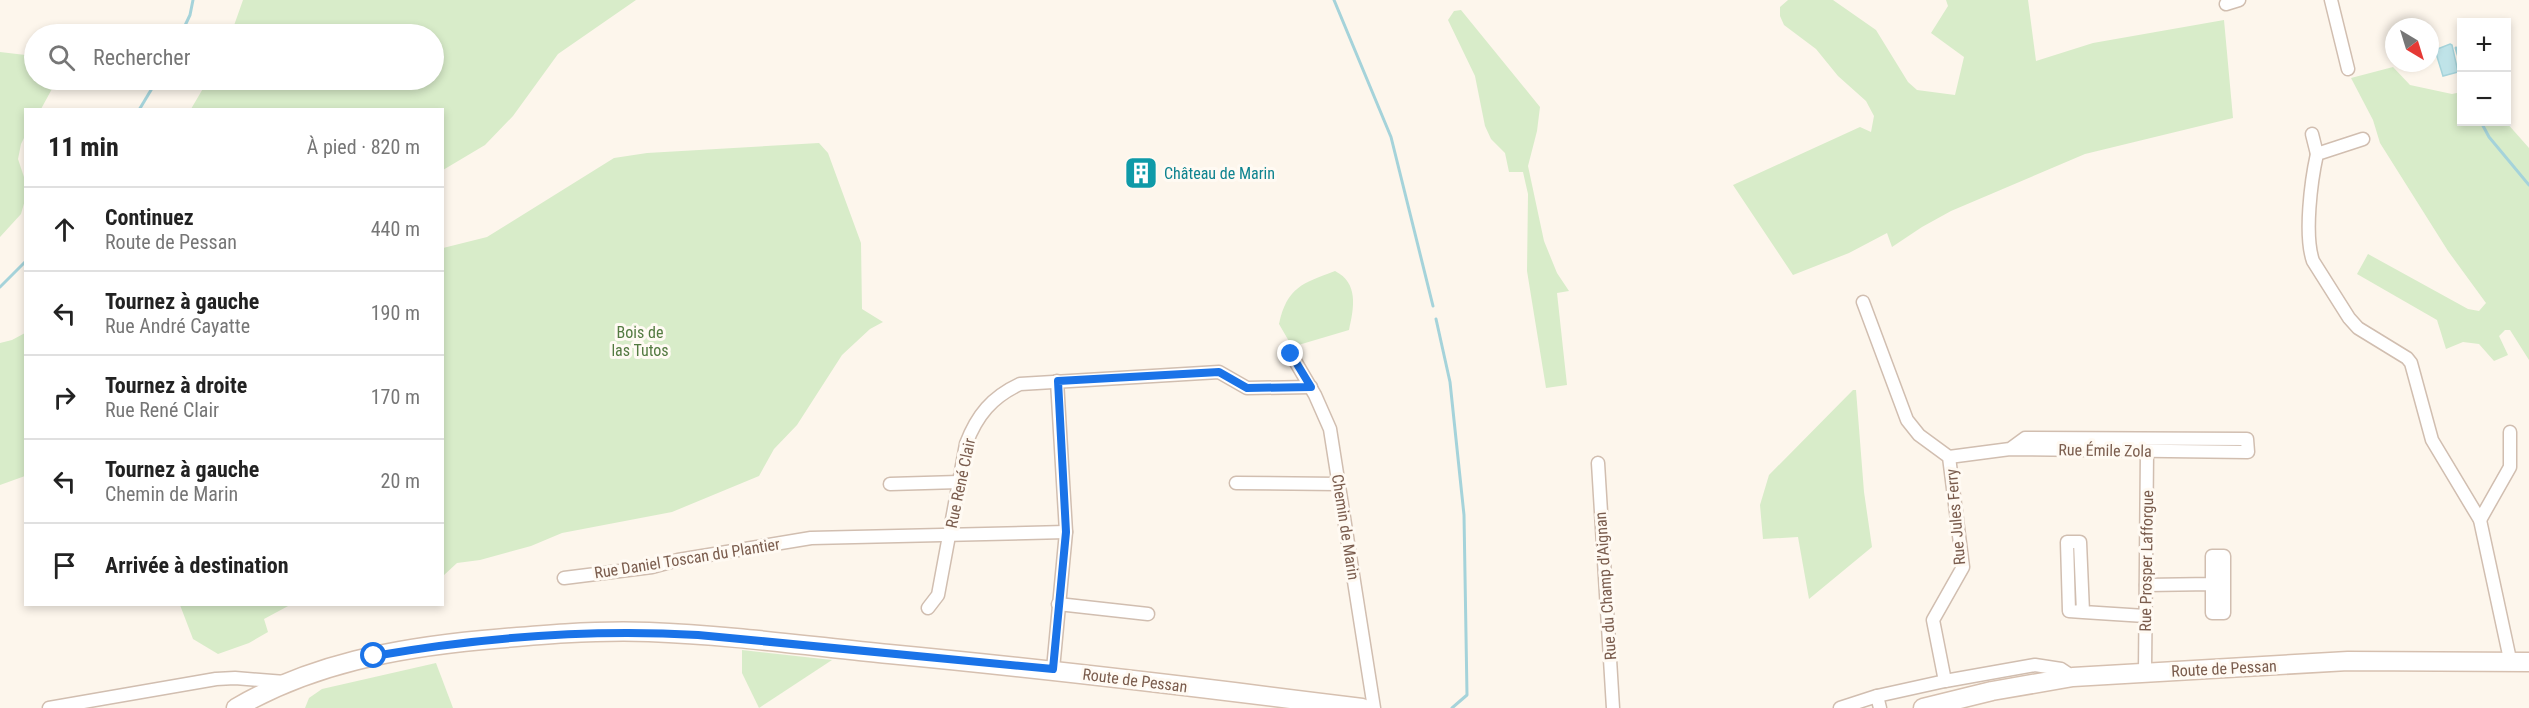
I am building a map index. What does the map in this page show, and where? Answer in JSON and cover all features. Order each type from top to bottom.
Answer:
[{"type":"main road","name":"Route de Pessan","points":[[236,708],[286,682],[345,663],[445,644],[592,632],[698,635],[1053,669],[1295,704],[1362,708]]},
{"type":"main road","name":"Route de Pessan","points":[[1923,708],[1992,691],[2073,676],[2348,661],[2520,663]]},
{"type":"street","points":[[2226,3],[2240,0]]},
{"type":"street","points":[[2331,0],[2348,69]]},
{"type":"street","points":[[2312,134],[2317,154],[2310,207],[2310,252],[2313,261],[2349,318],[2358,328],[2407,358],[2411,363],[2432,440],[2480,520],[2520,663]]},
{"type":"street","points":[[2317,154],[2363,139]]},
{"type":"street","name":"Rue Jules Ferry","points":[[1863,302],[1908,420],[1919,435],[1949,457],[1963,567],[1934,620],[1945,681]]},
{"type":"street","name":"Chemin de Marin","points":[[1291,354],[1311,387],[1330,429],[1374,708]]},
{"type":"street","name":"Rue René Clair","points":[[928,608],[938,595],[966,444],[973,427],[993,400],[1020,384],[1219,372],[1247,388],[1311,387]]},
{"type":"street","points":[[1053,669],[1066,532],[1058,381]]},
{"type":"street","points":[[2480,520],[2510,467],[2510,432]]},
{"type":"street","name":"Rue Émile Zola","points":[[1949,457],[2010,449],[2248,452],[2247,439],[2025,438],[2010,449]]},
{"type":"street","name":"Rue Prosper Lafforgue","points":[[2145,672],[2147,451]]},
{"type":"street","name":"Rue du Champ d'Aignan","points":[[1598,463],[1613,708]]},
{"type":"street","points":[[890,484],[959,482]]},
{"type":"street","points":[[1236,483],[1339,484]]},
{"type":"street","name":"Rue Daniel Toscan du Plantier","points":[[564,578],[652,567],[678,560],[811,538],[1066,532]]},
{"type":"street","points":[[2082,612],[2080,542],[2067,542],[2070,610],[2082,612],[2145,616]]},
{"type":"street","points":[[2146,585],[2218,584]]},
{"type":"street","points":[[1059,604],[1148,614]]},
{"type":"street","points":[[1840,708],[1878,702],[1945,681],[2035,665],[2061,669],[2073,676]]},
{"type":"street","points":[[49,708],[216,680],[235,678],[286,682]]},
{"type":"green space","points":[[243,0],[636,0],[558,54],[513,116],[485,145],[444,169],[444,108],[192,108],[202,90],[444,90],[444,24],[235,24]]},
{"type":"green space","points":[[1788,0],[1833,0],[1876,30],[1908,82],[1917,90],[1955,95],[1964,57],[1931,33],[1948,6],[1946,0],[2028,0],[2036,61],[2093,43],[2224,20],[2233,118],[2085,154],[1951,211],[1892,247],[1887,233],[1849,253],[1793,275],[1733,185],[1860,127],[1871,132],[1874,116],[1866,101],[1838,76],[1816,49],[1784,25],[1780,16],[1780,7]]},
{"type":"green space","points":[[1461,10],[1540,107],[1537,131],[1528,166],[1544,241],[1557,273],[1569,291],[1557,293],[1567,385],[1546,388],[1527,271],[1528,194],[1523,172],[1509,172],[1505,153],[1491,139],[1485,126],[1475,76],[1448,20],[1454,11]]},
{"type":"green space","points":[[0,52],[24,55],[24,90],[51,90],[42,108],[24,108],[24,138],[18,159],[24,177],[24,204],[21,214],[0,237]]},
{"type":"green space","points":[[2385,69],[2385,72],[2398,72],[2410,85],[2452,94],[2457,93],[2457,126],[2510,126],[2529,148],[2529,360],[2510,330],[2505,330],[2499,336],[2508,355],[2494,361],[2479,344],[2463,342],[2446,349],[2437,320],[2357,274],[2368,254],[2468,309],[2479,311],[2486,303],[2448,251],[2380,143],[2373,120],[2351,78]]},
{"type":"green space","name":"Bois de las Tutos","points":[[819,143],[828,153],[861,243],[862,309],[883,322],[870,329],[842,355],[797,425],[774,449],[759,476],[672,512],[562,533],[531,546],[480,560],[457,563],[444,575],[444,248],[487,237],[614,158],[647,153]]},
{"type":"green space","points":[[1335,271],[1348,282],[1353,297],[1349,330],[1295,346],[1290,343],[1279,324],[1287,302],[1292,294],[1305,283]]},
{"type":"green space","points":[[24,334],[24,476],[0,485],[0,343]]},
{"type":"green space","points":[[1853,390],[1856,390],[1864,492],[1872,547],[1809,599],[1798,537],[1763,539],[1760,505],[1769,475]]},
{"type":"green space","points":[[181,606],[288,606],[264,619],[268,632],[249,643],[218,654],[193,639]]},
{"type":"green space","points":[[742,650],[832,660],[759,708],[742,673]]},
{"type":"green space","points":[[436,663],[453,708],[305,708],[309,698],[322,689]]},
{"type":"water","points":[[2452,45],[2457,72],[2443,76],[2439,63],[2439,48]]},
{"type":"waterway","points":[[186,24],[193,0]]},
{"type":"waterway","points":[[1334,0],[1391,137],[1433,306]]},
{"type":"waterway","points":[[140,108],[151,90]]},
{"type":"waterway","points":[[2483,126],[2489,137],[2529,185]]},
{"type":"waterway","points":[[0,287],[24,263]]},
{"type":"waterway","points":[[1436,319],[1450,382],[1464,515],[1467,695],[1452,708]]},
{"type":"place","name":"Château de Marin","points":[[1141,173]]},
{"type":"route","points":[[374,656],[445,644],[550,634],[647,632],[1053,669],[1066,532],[1058,381],[1219,372],[1228,375],[1247,388],[1311,387],[1291,354]]}]
